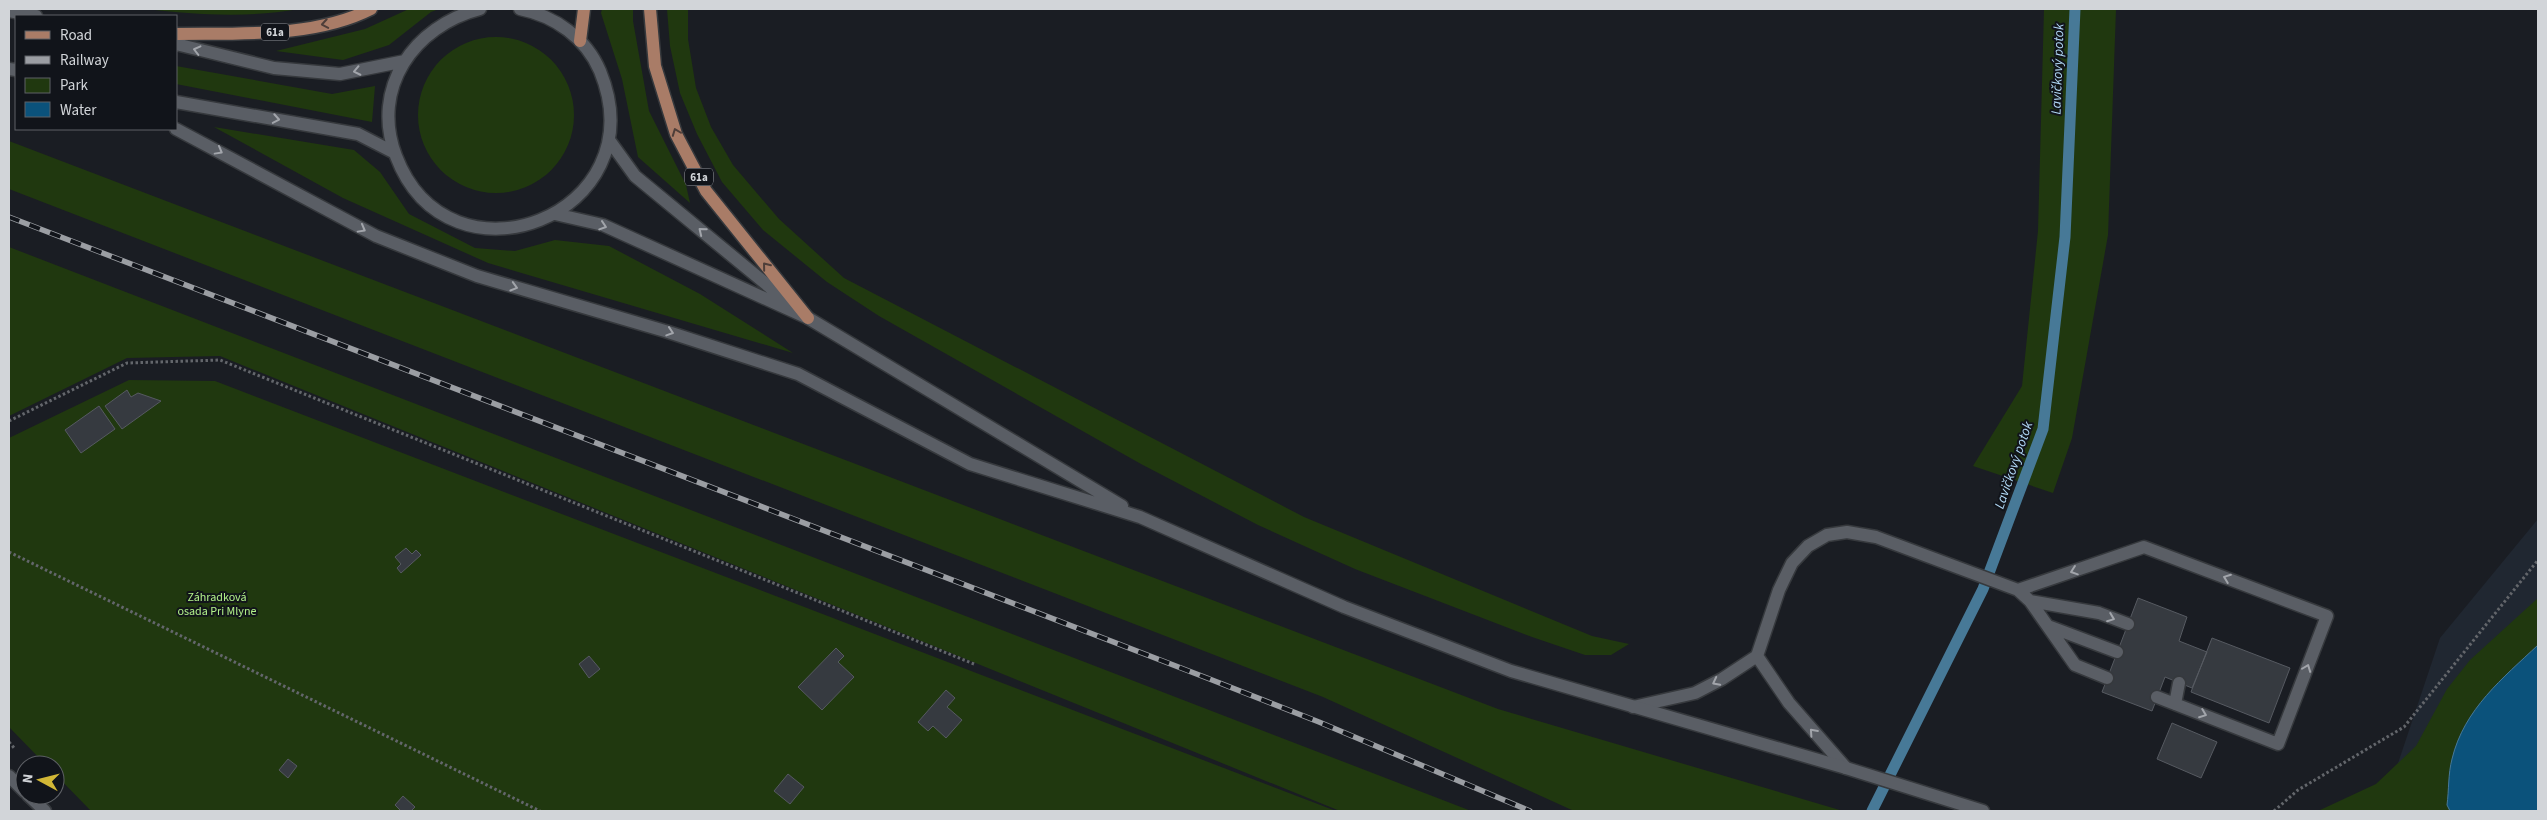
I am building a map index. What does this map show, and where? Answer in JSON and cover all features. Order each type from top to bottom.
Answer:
[{"type":"main road","name":"61a","points":[[178,34],[275,32],[350,19],[370,9]]},
{"type":"main road","points":[[480,9],[466,12],[437,26],[425,36],[405,61],[395,82],[389,106],[389,121],[395,153],[401,168],[420,195],[445,215],[460,222],[493,229],[525,226],[555,214],[575,200],[590,183],[602,162],[609,140],[611,113],[606,87],[596,63],[580,41],[558,23],[520,9]]},
{"type":"main road","points":[[580,41],[584,9]]},
{"type":"main road","name":"61a","points":[[650,9],[655,66],[676,134],[706,190],[808,318]]},
{"type":"main road","points":[[9,11],[31,15]]},
{"type":"main road","points":[[178,44],[274,68],[340,74],[405,61]]},
{"type":"main road","points":[[178,102],[358,134],[395,153]]},
{"type":"main road","points":[[178,130],[376,236],[477,276],[665,330],[798,374],[970,464],[1140,517],[1344,607],[1511,671],[1633,708],[1846,768],[1983,811]]},
{"type":"main road","points":[[609,140],[635,176],[808,318]]},
{"type":"main road","points":[[555,214],[603,225],[808,318],[1140,517]]},
{"type":"main road","points":[[1633,708],[1695,693],[1722,680],[1757,656],[1779,590],[1792,563],[1808,546],[1827,535],[1847,532],[1876,537],[2018,590],[2030,601],[2076,665],[2107,678]]},
{"type":"main road","points":[[2018,590],[2144,547],[2327,616],[2278,744],[2157,697]]},
{"type":"main road","points":[[2030,601],[2099,613],[2128,624]]},
{"type":"main road","points":[[2048,626],[2117,652]]},
{"type":"main road","points":[[1757,656],[1789,703],[1846,768]]},
{"type":"main road","points":[[2175,704],[2179,683]]},
{"type":"path","points":[[9,422],[127,363],[220,360],[974,664]]},
{"type":"path","points":[[9,552],[540,811]]},
{"type":"path","points":[[2274,811],[2298,790],[2404,727],[2538,560]]},
{"type":"shaded area","points":[[2538,519],[2538,811],[2382,811],[2440,638]]},
{"type":"green space","points":[[147,9],[299,9],[261,14],[223,15]]},
{"type":"green space","points":[[409,9],[439,9],[431,12],[389,45],[343,60],[276,51],[365,29]]},
{"type":"green space","points":[[602,9],[633,9],[633,21],[649,111],[686,185],[690,203],[638,157],[622,79],[601,13]]},
{"type":"green space","points":[[667,9],[688,9],[688,39],[696,88],[711,127],[733,165],[779,219],[844,278],[1304,517],[1592,636],[1629,644],[1611,655],[1585,655],[1532,637],[1355,569],[1258,525],[1141,464],[879,316],[827,282],[763,230],[722,182],[697,134],[680,93],[670,46]]},
{"type":"green space","points":[[2044,9],[2116,9],[2108,235],[2072,438],[2053,493],[1973,466],[2022,386],[2038,231]]},
{"type":"green space","points":[[488,37],[504,37],[519,40],[533,46],[546,54],[557,65],[571,92],[574,115],[573,130],[565,152],[557,165],[546,176],[519,190],[504,193],[488,193],[473,190],[459,184],[446,176],[435,165],[421,138],[418,123],[418,107],[421,92],[427,78],[435,65],[446,54],[473,40]]},
{"type":"green space","points":[[178,66],[332,94],[375,86],[372,122],[178,84]]},
{"type":"green space","points":[[214,127],[354,150],[380,172],[409,214],[475,248],[515,251],[555,240],[609,246],[700,294],[793,353],[488,263],[343,198]]},
{"type":"green space","points":[[9,141],[1498,709],[1843,811],[1574,811],[1323,697],[9,189]]},
{"type":"green space","points":[[9,247],[1471,811],[1340,811],[220,356],[127,358],[9,416]]},
{"type":"green space","name":"Záhradková osada Pri Mlyne","points":[[129,380],[215,381],[1336,811],[91,811],[65,784],[65,755],[36,755],[9,727],[9,438]]},
{"type":"green space","points":[[2538,598],[2538,645],[2486,696],[2475,710],[2458,741],[2450,770],[2447,805],[2450,811],[2318,811],[2376,784],[2416,746],[2447,689],[2470,660]]},
{"type":"water","points":[[2538,645],[2538,811],[2450,811],[2447,805],[2452,759],[2466,725],[2486,696]]},
{"type":"building","points":[[127,390],[131,397],[138,393],[161,401],[122,429],[105,406]]},
{"type":"building","points":[[99,406],[115,429],[81,453],[65,430]]},
{"type":"building","points":[[406,548],[412,554],[416,550],[421,555],[401,573],[397,568],[401,564],[395,557]]},
{"type":"building","points":[[2138,598],[2187,617],[2179,641],[2207,652],[2192,688],[2165,677],[2152,711],[2102,692]]},
{"type":"building","points":[[2212,638],[2290,668],[2269,723],[2191,692]]},
{"type":"building","points":[[836,648],[844,656],[838,662],[854,677],[822,710],[798,687]]},
{"type":"building","points":[[589,656],[600,669],[589,678],[579,664]]},
{"type":"building","points":[[946,690],[955,698],[947,707],[962,720],[946,738],[933,726],[928,731],[918,722]]},
{"type":"building","points":[[2172,723],[2217,742],[2201,778],[2157,759]]},
{"type":"building","points":[[288,759],[297,766],[288,778],[279,770]]},
{"type":"building","points":[[788,774],[804,787],[790,804],[774,791]]},
{"type":"building","points":[[403,796],[415,807],[411,811],[401,811],[395,805]]},
{"type":"waterway","name":"Lavičkový potok","points":[[1872,811],[1983,589],[2043,429],[2065,237],[2075,9]]},
{"type":"railway","points":[[9,217],[1207,678],[1319,722],[1530,811]]}]
